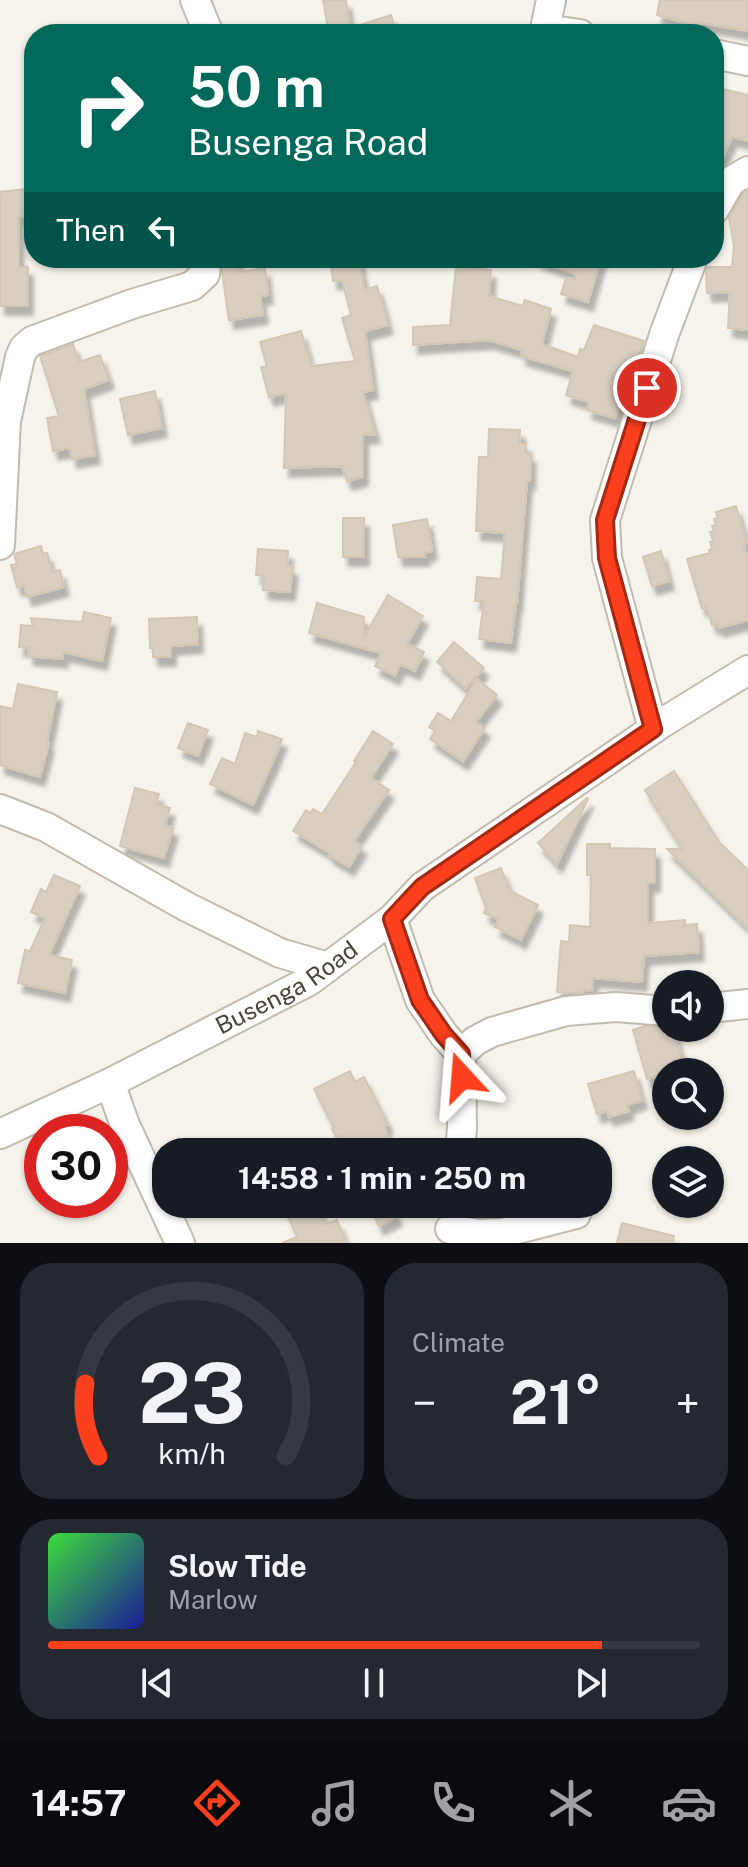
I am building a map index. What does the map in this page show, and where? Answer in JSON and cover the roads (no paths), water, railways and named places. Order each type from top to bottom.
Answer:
[{"type":"street","points":[[195,0],[205,24]]},
{"type":"street","points":[[546,24],[551,0]]},
{"type":"street","points":[[724,56],[748,61]]},
{"type":"street","points":[[724,193],[731,181],[748,171]]},
{"type":"street","points":[[0,545],[6,421],[24,348],[32,341],[132,304],[192,286],[205,274],[206,268]]},
{"type":"street","points":[[653,729],[607,558],[605,520],[665,332],[689,268]]},
{"type":"street","name":"Busenga Road","points":[[0,1134],[110,1083],[309,981],[392,919],[422,887],[653,729],[748,670]]},
{"type":"street","points":[[0,809],[46,827],[187,907],[280,953],[328,967]]},
{"type":"street","points":[[392,919],[420,1000],[461,1054],[461,1138]]},
{"type":"street","points":[[724,1007],[748,1004]]},
{"type":"street","points":[[461,1054],[475,1041],[492,1032],[566,1011],[616,1007],[652,1010]]},
{"type":"street","points":[[110,1083],[125,1125],[180,1243]]},
{"type":"street","points":[[450,1225],[478,1234],[502,1233],[560,1218]]}]
